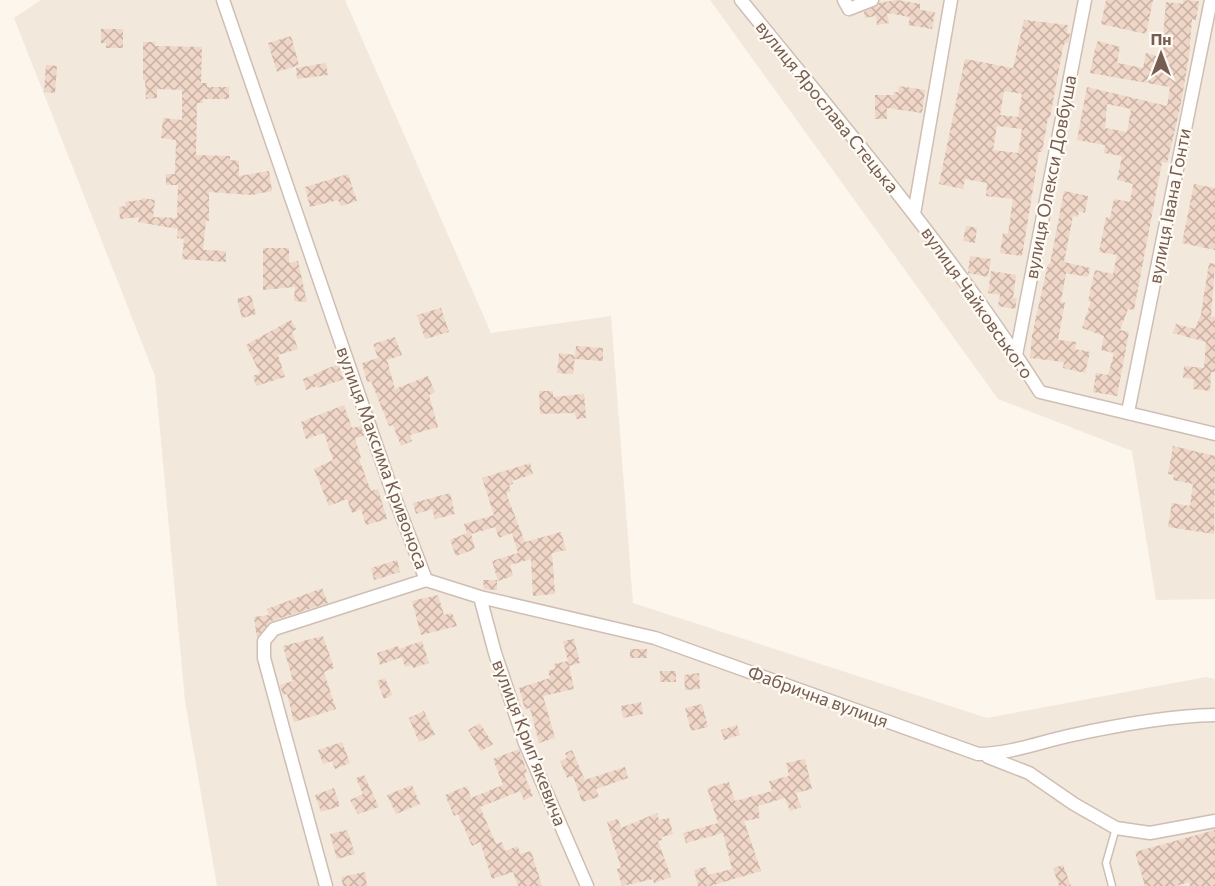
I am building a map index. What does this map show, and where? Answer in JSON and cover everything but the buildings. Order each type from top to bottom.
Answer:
[{"type":"street","name":"вулиця Максима Кривоноса","points":[[223,0],[391,488],[426,580],[274,629],[264,641],[264,658],[326,886]]},
{"type":"street","name":"вулиця Ярослава Стецька","points":[[741,0],[914,214]]},
{"type":"street","points":[[844,0],[849,9],[872,0]]},
{"type":"street","points":[[914,214],[951,0]]},
{"type":"street","name":"вулиця Олекси Довбуша","points":[[1016,355],[1085,0]]},
{"type":"street","name":"вулиця Івана Гонти","points":[[1128,412],[1211,0]]},
{"type":"street","name":"вулиця Чайковського","points":[[914,214],[1040,392],[1215,434]]},
{"type":"street","name":"Фабрична вулиця","points":[[426,580],[480,597],[655,638],[978,754],[1007,752],[1041,742],[1116,727],[1215,715]]},
{"type":"street","name":"вулиця Крипʼякевича","points":[[480,597],[495,653],[525,742],[587,886]]},
{"type":"street","points":[[978,754],[1029,773],[1074,804],[1116,828],[1150,833],[1215,821]]},
{"type":"lane","points":[[1112,886],[1106,863],[1116,828]]},
{"type":"shaded area","points":[[41,0],[345,0],[491,333],[611,316],[633,603],[987,718],[1206,677],[1215,679],[1215,886],[217,886],[185,701],[155,376],[14,18]]},
{"type":"shaded area","points":[[710,0],[1215,0],[1215,599],[1156,600],[1132,451],[998,399]]}]
